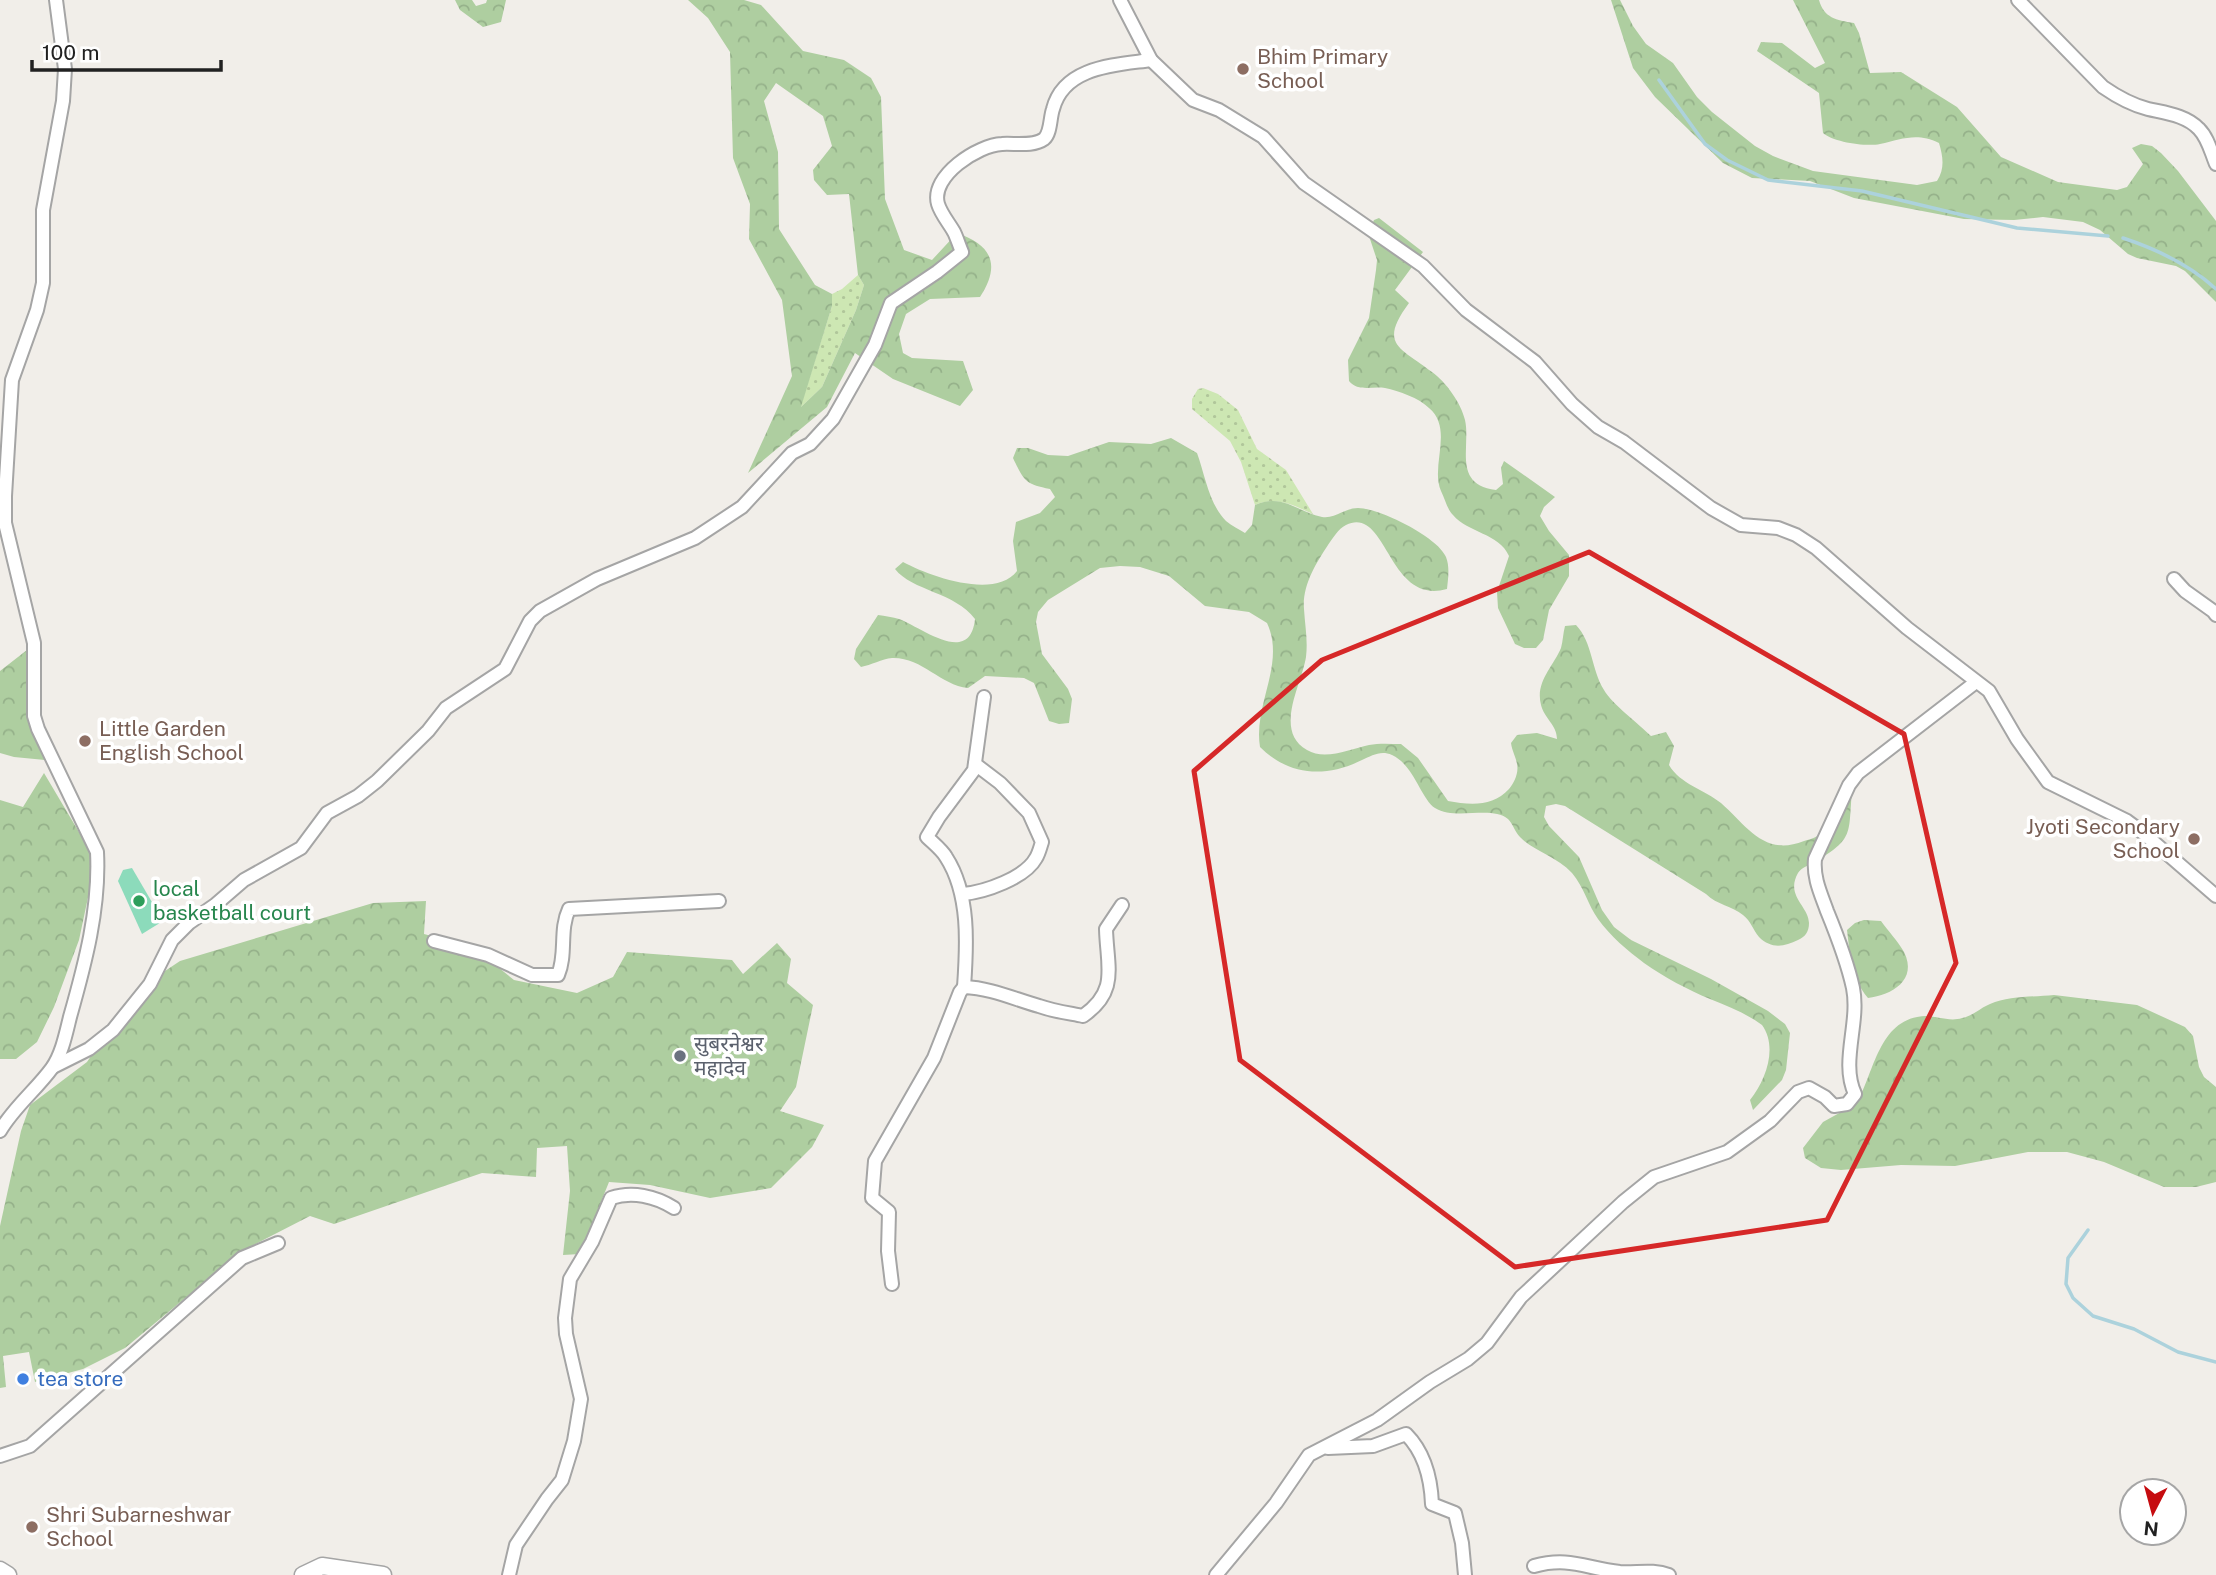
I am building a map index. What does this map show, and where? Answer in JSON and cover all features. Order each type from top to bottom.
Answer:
[{"type":"street","points":[[0,1130],[53,1067],[64,1039],[84,966],[99,874],[97,852],[34,716],[34,643],[5,523],[12,380],[37,310],[43,283],[43,210],[63,101],[65,69],[56,0]]},
{"type":"street","points":[[1120,0],[1151,60],[1193,100],[1219,110],[1263,137],[1304,183],[1423,266],[1466,310],[1535,362],[1572,404],[1598,427],[1624,442],[1711,508],[1741,525],[1778,528],[1796,535],[1816,548],[1907,628],[1989,691],[2017,739],[2048,782],[2127,821],[2216,897]]},
{"type":"street","points":[[2018,0],[2115,96],[2194,124],[2203,134],[2216,164]]},
{"type":"street","points":[[53,1067],[89,1049],[113,1030],[150,984],[172,940],[189,923],[244,880],[302,848],[327,813],[358,796],[377,781],[428,731],[446,708],[505,669],[530,621],[540,611],[597,579],[695,538],[714,527],[742,508],[792,453],[810,444],[833,419],[853,387],[875,345],[891,303],[962,252],[937,203],[938,188],[950,170],[973,154],[999,144],[1041,141],[1047,136],[1054,105],[1068,83],[1095,68],[1151,60]]},
{"type":"street","points":[[2174,579],[2216,615]]},
{"type":"street","points":[[1216,1575],[1276,1503],[1309,1455],[1377,1420],[1468,1359],[1487,1343],[1521,1297],[1623,1202],[1654,1177],[1727,1152],[1770,1121],[1798,1092],[1809,1088],[1834,1106],[1847,1104],[1855,1094],[1849,1072],[1856,1006],[1852,984],[1819,890],[1814,869],[1815,859],[1849,785],[1858,773],[1976,682]]},
{"type":"street","points":[[892,1284],[888,1251],[889,1212],[872,1198],[875,1161],[934,1058],[952,1009],[964,987],[966,956],[963,894],[946,856],[927,837],[974,770],[984,697]]},
{"type":"street","points":[[963,894],[978,893],[1008,882],[1035,861],[1042,842],[1029,813],[1000,783],[975,764]]},
{"type":"street","points":[[434,941],[488,955],[532,975],[558,975],[563,955],[564,920],[569,909],[719,901]]},
{"type":"street","points":[[964,987],[1003,993],[1042,1007],[1083,1016],[1096,1006],[1105,994],[1110,960],[1106,929],[1122,905]]},
{"type":"street","points":[[509,1575],[516,1545],[562,1480],[573,1441],[581,1399],[566,1334],[565,1318],[573,1270],[592,1242],[611,1198],[631,1194],[663,1201],[674,1208]]},
{"type":"street","points":[[0,1456],[30,1446],[242,1258],[278,1243]]},
{"type":"street","points":[[1321,1448],[1373,1446],[1406,1434],[1421,1455],[1432,1488],[1432,1504],[1455,1513],[1462,1542],[1465,1575]]},
{"type":"street","points":[[1534,1566],[1563,1561],[1621,1572],[1642,1571],[1669,1575]]},
{"type":"street","points":[[303,1575],[322,1566],[383,1575]]},
{"type":"street","points":[[0,1570],[8,1575]]},
{"type":"highlighted area","points":[[1589,552],[1904,734],[1956,963],[1827,1220],[1515,1267],[1240,1060],[1194,771],[1322,660]]},
{"type":"green space","points":[[455,0],[472,0],[476,6],[486,3],[487,0],[506,0],[501,22],[483,27],[460,10]]},
{"type":"green space","points":[[688,0],[744,0],[761,5],[803,51],[844,60],[871,78],[881,97],[885,199],[904,250],[932,260],[957,233],[985,250],[991,266],[980,297],[930,299],[906,314],[899,334],[903,353],[912,358],[963,361],[973,390],[960,406],[893,379],[855,353],[827,407],[748,473],[792,376],[782,300],[749,239],[750,204],[733,158],[730,52],[708,18]],"holes":[[[776,83],[823,116],[832,146],[813,170],[814,180],[827,195],[849,194],[858,275],[864,285],[856,310],[822,387],[801,407],[832,306],[832,294],[815,285],[779,229],[778,152],[764,101]]]},
{"type":"green space","points":[[1611,0],[1620,0],[1646,44],[1673,63],[1697,97],[1712,112],[1755,146],[1813,171],[1917,185],[1937,181],[1942,158],[1939,143],[1924,138],[1867,145],[1842,141],[1823,133],[1819,93],[1757,51],[1761,42],[1782,43],[1815,68],[1825,63],[1793,0],[1819,0],[1824,11],[1832,17],[1854,23],[1870,73],[1901,72],[1957,107],[2001,157],[2058,182],[2117,190],[2127,187],[2143,164],[2132,148],[2141,144],[2152,146],[2178,171],[2216,221],[2216,302],[2185,271],[2176,266],[2128,254],[2100,230],[2083,222],[2043,217],[2014,220],[1964,219],[1854,198],[1810,181],[1752,178],[1723,163],[1655,97],[1633,68]]},
{"type":"green space","points":[[1379,218],[1423,252],[1395,290],[1409,303],[1395,328],[1394,337],[1402,350],[1448,387],[1456,400],[1465,420],[1466,463],[1473,481],[1482,487],[1496,490],[1503,484],[1501,468],[1504,461],[1555,497],[1544,507],[1540,516],[1569,555],[1569,576],[1549,610],[1543,640],[1536,648],[1524,648],[1515,644],[1498,608],[1497,592],[1509,556],[1504,548],[1459,521],[1446,504],[1438,481],[1441,437],[1436,417],[1425,404],[1408,395],[1385,388],[1361,388],[1349,381],[1348,360],[1369,318],[1377,260],[1368,233],[1374,220]]},
{"type":"green space","points":[[858,275],[864,285],[856,310],[822,387],[800,408],[832,306],[832,294]]},
{"type":"green space","points":[[1203,388],[1218,394],[1238,410],[1257,449],[1286,470],[1313,514],[1277,502],[1255,505],[1241,462],[1230,441],[1192,409],[1192,399],[1198,389]]},
{"type":"green space","points":[[1171,438],[1197,453],[1215,506],[1226,521],[1245,533],[1252,525],[1255,505],[1265,502],[1282,502],[1322,517],[1358,508],[1367,509],[1407,525],[1432,541],[1446,557],[1447,589],[1427,590],[1412,583],[1400,571],[1371,529],[1360,523],[1346,525],[1334,537],[1319,559],[1305,592],[1306,657],[1291,719],[1297,742],[1307,750],[1330,754],[1373,744],[1401,744],[1418,758],[1448,801],[1473,804],[1496,799],[1509,789],[1516,778],[1517,764],[1511,743],[1517,735],[1537,733],[1557,739],[1541,705],[1540,689],[1561,648],[1565,626],[1576,625],[1586,640],[1600,682],[1608,696],[1651,736],[1666,732],[1674,746],[1669,765],[1674,772],[1715,798],[1757,837],[1778,845],[1790,845],[1816,837],[1826,825],[1840,791],[1852,791],[1847,834],[1837,847],[1801,870],[1795,881],[1796,894],[1808,917],[1807,932],[1798,940],[1778,946],[1768,944],[1759,937],[1739,912],[1715,901],[1565,806],[1546,806],[1544,817],[1549,826],[1579,857],[1602,910],[1614,927],[1631,940],[1711,979],[1768,1011],[1785,1024],[1790,1033],[1786,1070],[1782,1080],[1753,1110],[1750,1100],[1761,1083],[1768,1063],[1769,1043],[1762,1025],[1737,1010],[1676,983],[1632,953],[1598,919],[1572,873],[1525,842],[1508,819],[1492,813],[1453,813],[1435,808],[1406,766],[1392,755],[1376,754],[1335,770],[1308,771],[1283,764],[1260,747],[1261,716],[1273,654],[1272,638],[1267,623],[1249,612],[1205,606],[1169,576],[1140,567],[1100,568],[1048,600],[1038,612],[1036,622],[1042,654],[1068,689],[1072,699],[1069,723],[1049,721],[1034,683],[1024,678],[985,676],[968,688],[949,682],[922,666],[903,659],[892,658],[861,667],[854,659],[856,649],[878,615],[899,619],[943,640],[964,640],[971,633],[975,619],[967,610],[912,582],[895,569],[903,562],[945,579],[978,585],[1007,580],[1017,571],[1013,541],[1016,522],[1040,513],[1055,497],[1050,489],[1030,483],[1023,477],[1013,458],[1017,448],[1028,448],[1048,455],[1068,456],[1109,442],[1151,444]]},
{"type":"green space","points":[[27,650],[30,717],[45,760],[0,753],[0,671]]},
{"type":"green space","points":[[44,773],[89,849],[94,869],[79,940],[54,1007],[37,1042],[16,1059],[0,1059],[0,800],[23,807]]},
{"type":"green space","name":"local basketball court","points":[[132,868],[163,921],[142,934],[118,881],[123,870]]},
{"type":"green space","points":[[426,901],[424,934],[473,947],[514,980],[577,993],[613,977],[627,952],[732,960],[743,974],[777,943],[791,959],[787,983],[813,1005],[796,1087],[780,1111],[824,1125],[812,1147],[771,1188],[710,1198],[650,1185],[609,1182],[580,1254],[563,1255],[570,1191],[567,1146],[537,1148],[536,1177],[482,1173],[334,1224],[310,1216],[242,1251],[125,1348],[83,1369],[35,1382],[29,1352],[3,1356],[6,1387],[0,1388],[0,1226],[21,1131],[30,1105],[87,1062],[135,991],[180,961],[373,903]]},
{"type":"green space","points":[[1864,920],[1881,921],[1902,948],[1908,971],[1894,990],[1868,998],[1855,974],[1847,930]]},
{"type":"green space","points":[[2054,995],[2137,1005],[2185,1027],[2193,1036],[2199,1067],[2204,1077],[2216,1087],[2216,1182],[2196,1187],[2164,1187],[2104,1162],[2067,1152],[2028,1152],[1955,1166],[1901,1165],[1841,1170],[1821,1168],[1805,1158],[1803,1148],[1823,1122],[1852,1106],[1859,1099],[1881,1046],[1898,1025],[1925,1016],[1957,1019],[1970,1016],[1997,1001]]},
{"type":"waterway","points":[[1659,80],[1705,144],[1727,160],[1768,180],[1862,191],[2017,228],[2108,236]]},
{"type":"waterway","points":[[2123,238],[2172,259],[2195,272],[2216,289]]},
{"type":"waterway","points":[[2088,1230],[2068,1258],[2066,1284],[2073,1298],[2093,1316],[2134,1329],[2178,1352],[2216,1362]]},
{"type":"place","name":"Bhim Primary School","points":[[1243,69]]},
{"type":"place","name":"Little Garden English School","points":[[85,741]]},
{"type":"place","name":"Jyoti Secondary School","points":[[2194,839]]},
{"type":"place","name":"local basketball court","points":[[139,901]]},
{"type":"place","name":"सुबरनेश्वर महादेव","points":[[680,1056]]},
{"type":"place","name":"tea store","points":[[23,1379]]},
{"type":"place","name":"Shri Subarneshwar School","points":[[32,1527]]}]
